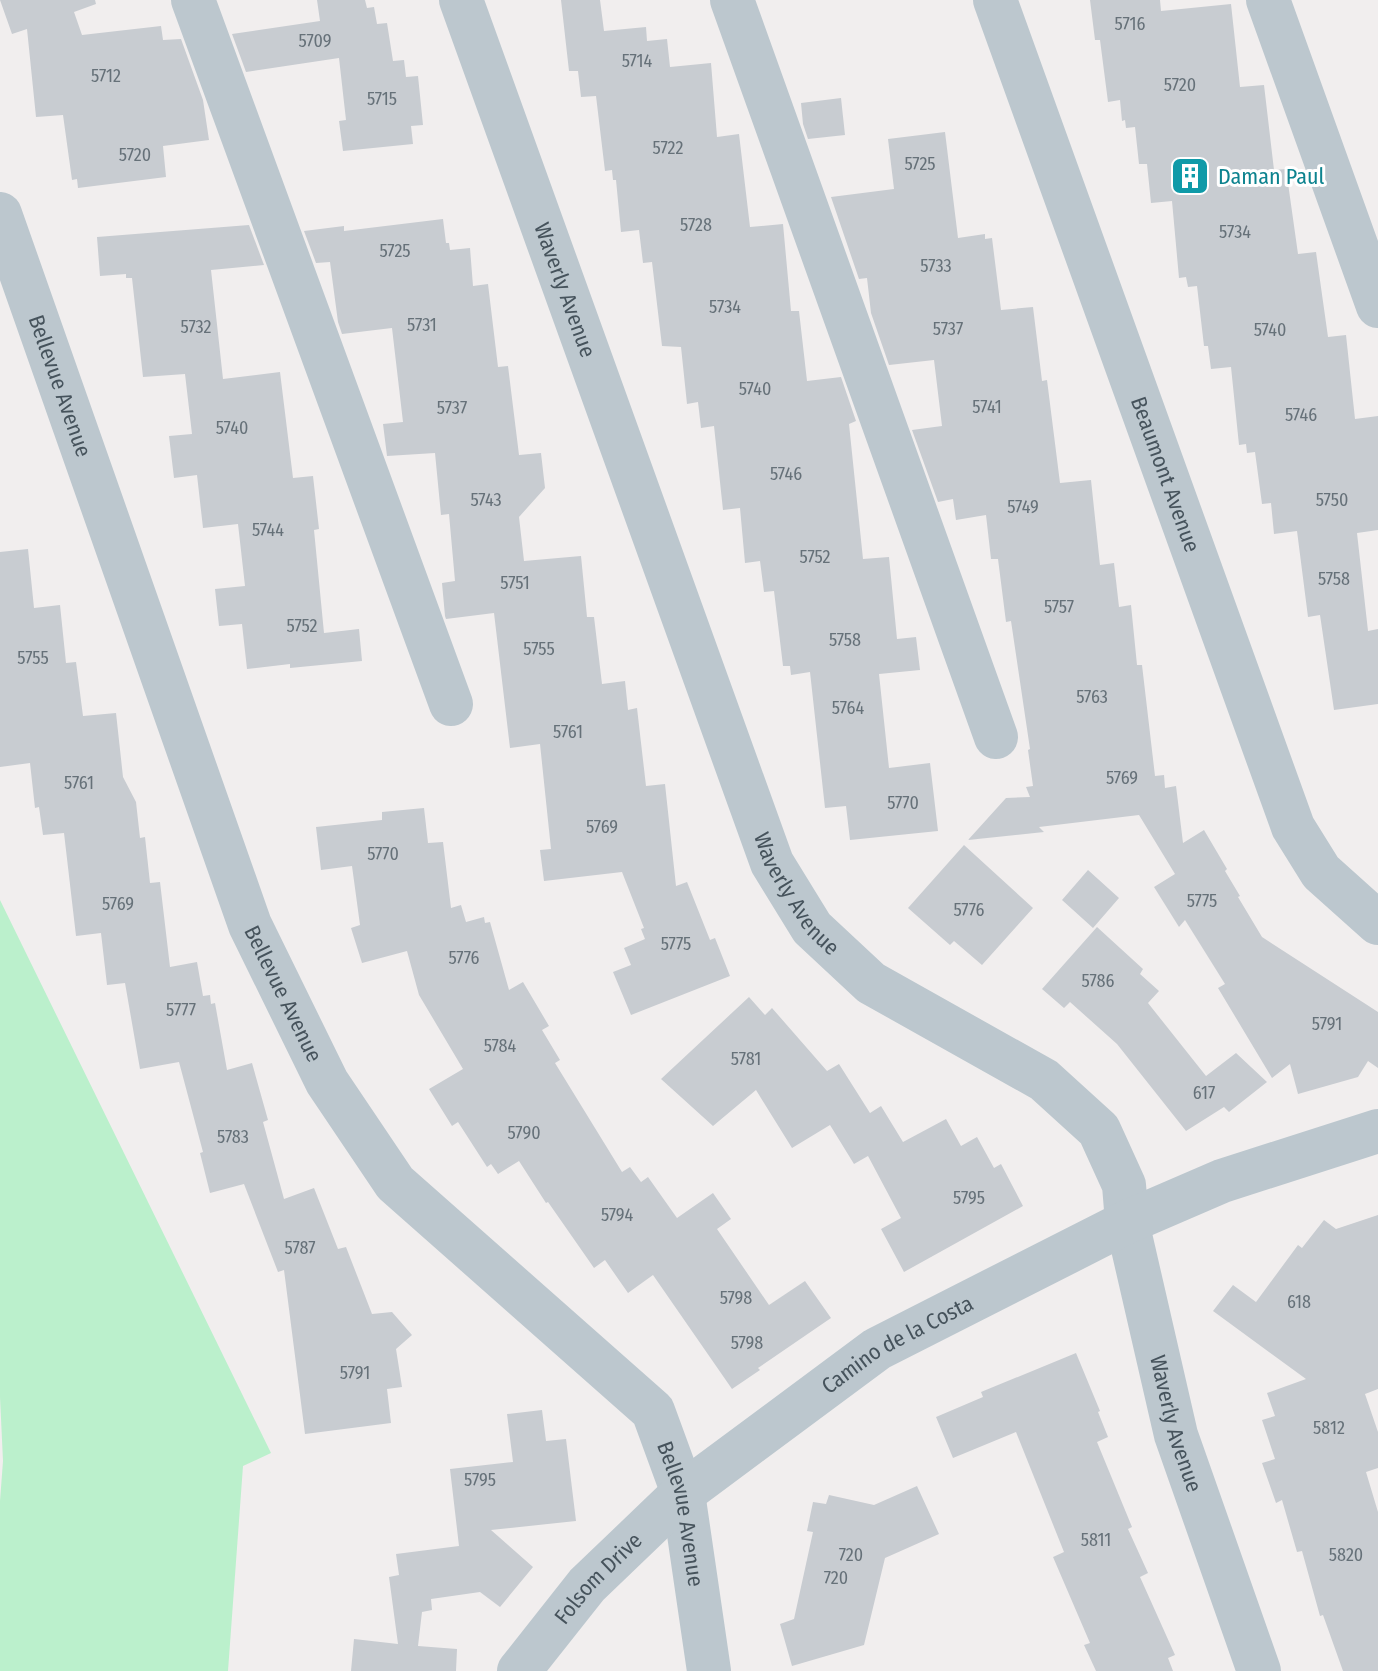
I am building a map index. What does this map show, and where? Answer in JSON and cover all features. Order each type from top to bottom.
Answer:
[{"type":"street","points":[[193,0],[451,704]]},
{"type":"street","name":"Waverly Avenue","points":[[461,0],[772,863],[812,928],[871,983],[1044,1080],[1099,1130],[1124,1185],[1127,1222],[1176,1435],[1259,1671]]},
{"type":"street","points":[[732,0],[996,737]]},
{"type":"street","name":"Beaumont Avenue","points":[[995,0],[1293,827],[1321,872],[1378,923]]},
{"type":"street","points":[[1268,0],[1378,306]]},
{"type":"street","name":"Bellevue Avenue","points":[[0,214],[250,925],[327,1082],[395,1183],[653,1411],[683,1493],[709,1671]]},
{"type":"street","name":"Camino de la Costa","points":[[683,1493],[877,1349],[1127,1222],[1222,1181],[1378,1131]]},
{"type":"street","name":"Camino de la Costa","points":[[1127,1222],[1231,1206],[1378,1158]]},
{"type":"street","name":"Folsom Drive","points":[[519,1671],[587,1585],[683,1493]]},
{"type":"green space","points":[[0,900],[271,1453],[243,1466],[228,1671],[0,1671],[0,1501],[3,1461],[0,1397]]},
{"type":"building","points":[[0,0],[95,0],[96,4],[74,12],[82,35],[161,26],[163,40],[181,39],[203,100],[209,140],[163,146],[166,177],[78,188],[77,179],[72,180],[63,115],[36,117],[27,29],[12,34]]},
{"type":"building","points":[[317,0],[365,0],[367,8],[374,7],[377,24],[387,23],[393,61],[404,60],[406,77],[418,76],[423,125],[411,126],[413,144],[343,151],[339,121],[346,120],[339,58],[246,72],[232,34],[320,21]]},
{"type":"building","points":[[561,0],[600,0],[604,31],[646,27],[647,41],[667,39],[670,67],[711,63],[717,137],[739,134],[750,227],[783,224],[791,311],[799,311],[807,381],[841,377],[856,421],[849,424],[863,559],[889,557],[897,639],[916,637],[920,670],[879,674],[889,768],[930,763],[938,831],[850,840],[846,806],[825,808],[810,672],[791,675],[790,666],[783,666],[774,591],[764,592],[760,561],[745,563],[740,508],[723,510],[714,426],[701,428],[698,402],[687,404],[681,347],[662,346],[652,262],[643,263],[639,230],[621,232],[616,180],[613,180],[612,170],[605,171],[596,96],[581,97],[578,71],[569,71]]},
{"type":"building","points":[[1090,0],[1160,0],[1161,11],[1231,4],[1240,87],[1264,85],[1274,170],[1286,169],[1298,254],[1316,252],[1328,337],[1346,335],[1355,419],[1378,416],[1378,530],[1357,533],[1368,631],[1378,629],[1378,704],[1334,710],[1320,615],[1308,617],[1297,531],[1274,534],[1271,503],[1262,504],[1255,452],[1247,453],[1246,444],[1239,445],[1231,367],[1211,369],[1208,346],[1204,346],[1197,286],[1188,287],[1186,277],[1179,278],[1172,201],[1151,203],[1147,164],[1139,164],[1135,127],[1126,128],[1125,120],[1122,121],[1120,100],[1108,102],[1100,40],[1095,40]]},
{"type":"building","points":[[841,98],[845,135],[808,139],[801,103]]},
{"type":"building","points":[[945,132],[958,238],[985,234],[985,239],[992,238],[1001,310],[1033,307],[1042,381],[1047,380],[1060,483],[1091,480],[1100,565],[1114,563],[1119,607],[1131,605],[1137,665],[1142,665],[1155,776],[1164,775],[1165,788],[1176,786],[1183,843],[1204,830],[1262,937],[1378,1012],[1378,1068],[1368,1061],[1358,1077],[1298,1094],[1290,1064],[1272,1078],[1218,988],[1225,984],[1185,920],[1179,927],[1154,887],[1175,874],[1139,815],[1039,827],[1044,832],[968,840],[1006,798],[1030,797],[1026,787],[1033,786],[1011,621],[1006,622],[998,559],[991,559],[986,515],[956,520],[953,499],[938,502],[912,430],[942,426],[934,360],[889,365],[871,313],[867,278],[859,279],[831,197],[894,189],[888,139]]},
{"type":"building","points":[[443,219],[450,250],[470,248],[473,286],[488,284],[498,367],[508,366],[519,455],[541,453],[545,488],[519,517],[524,561],[581,556],[587,617],[594,617],[602,684],[625,681],[628,710],[637,708],[646,786],[665,784],[676,886],[687,882],[710,940],[715,938],[730,976],[631,1015],[613,972],[631,965],[624,948],[645,939],[641,929],[644,928],[622,872],[544,881],[540,850],[551,849],[540,744],[510,748],[494,613],[446,619],[445,616],[442,583],[455,581],[449,514],[441,515],[435,453],[387,456],[383,424],[403,422],[392,328],[342,334],[330,262],[316,263],[304,231],[344,226],[344,231]]},
{"type":"building","points":[[249,225],[264,265],[211,270],[223,379],[280,372],[293,478],[313,476],[319,529],[314,530],[324,633],[359,629],[362,661],[247,669],[242,624],[219,626],[215,589],[245,586],[238,524],[203,528],[197,475],[174,478],[169,436],[192,434],[185,374],[143,377],[132,278],[126,278],[126,274],[100,276],[97,237]]},
{"type":"building","points":[[28,549],[34,608],[60,605],[66,663],[76,662],[83,716],[116,713],[123,777],[136,802],[140,838],[145,837],[150,883],[160,882],[170,967],[197,962],[203,996],[210,995],[211,1004],[215,1003],[227,1070],[252,1063],[268,1120],[263,1122],[284,1199],[314,1188],[338,1249],[346,1247],[372,1314],[392,1312],[412,1335],[396,1349],[402,1387],[387,1389],[391,1423],[305,1434],[284,1270],[278,1272],[244,1184],[210,1193],[200,1153],[203,1152],[179,1062],[140,1069],[125,983],[107,985],[101,933],[76,936],[64,833],[43,835],[39,807],[35,808],[30,763],[0,767],[0,552]]},
{"type":"building","points":[[424,808],[428,843],[443,842],[451,908],[461,905],[466,922],[484,917],[485,923],[490,922],[509,990],[523,982],[549,1026],[542,1030],[560,1060],[555,1063],[622,1172],[630,1167],[641,1182],[648,1177],[677,1218],[713,1193],[731,1219],[717,1229],[769,1305],[805,1281],[831,1318],[732,1389],[653,1275],[628,1293],[605,1260],[594,1268],[519,1161],[498,1174],[491,1164],[487,1167],[458,1122],[452,1126],[429,1089],[463,1069],[419,995],[407,951],[362,963],[351,928],[360,925],[352,866],[321,870],[316,827],[382,820],[382,812]]},
{"type":"building","points":[[964,845],[1033,908],[982,965],[954,941],[950,945],[908,908]]},
{"type":"building","points":[[1088,870],[1119,898],[1093,928],[1062,900]]},
{"type":"building","points":[[1097,927],[1143,969],[1140,974],[1159,991],[1148,1003],[1206,1076],[1236,1053],[1267,1082],[1229,1112],[1224,1107],[1186,1131],[1117,1044],[1070,1002],[1064,1008],[1042,989]]},
{"type":"building","points":[[749,997],[765,1015],[772,1008],[827,1071],[839,1064],[870,1113],[881,1106],[903,1142],[946,1119],[961,1146],[977,1137],[994,1168],[1001,1164],[1023,1206],[904,1272],[881,1229],[901,1218],[868,1156],[854,1164],[830,1125],[792,1148],[756,1090],[713,1126],[661,1079]]},
{"type":"building","points":[[1378,1215],[1378,1389],[1365,1394],[1378,1432],[1378,1468],[1366,1472],[1378,1512],[1378,1671],[1343,1671],[1323,1615],[1320,1616],[1302,1551],[1297,1552],[1282,1500],[1276,1503],[1262,1463],[1275,1459],[1262,1420],[1275,1416],[1267,1393],[1306,1379],[1213,1311],[1233,1285],[1256,1302],[1298,1245],[1302,1248],[1324,1220],[1336,1229]]},
{"type":"building","points":[[1076,1353],[1108,1437],[1097,1442],[1132,1527],[1128,1529],[1148,1573],[1140,1577],[1175,1655],[1168,1658],[1173,1671],[1096,1671],[1084,1645],[1090,1643],[1053,1557],[1064,1552],[1016,1432],[953,1458],[936,1417],[983,1397],[981,1392]]},
{"type":"building","points":[[542,1410],[546,1441],[566,1439],[576,1521],[491,1530],[533,1567],[500,1607],[480,1592],[431,1599],[432,1610],[422,1612],[418,1646],[457,1649],[456,1671],[351,1671],[354,1639],[398,1644],[389,1577],[399,1575],[396,1554],[459,1546],[450,1469],[513,1462],[507,1414]]},
{"type":"building","points":[[917,1486],[939,1534],[885,1558],[864,1645],[792,1666],[780,1624],[794,1619],[813,1532],[807,1531],[813,1502],[826,1504],[829,1495],[874,1505]]},
{"type":"place","name":"Daman Paul","points":[[1190,176]]}]
